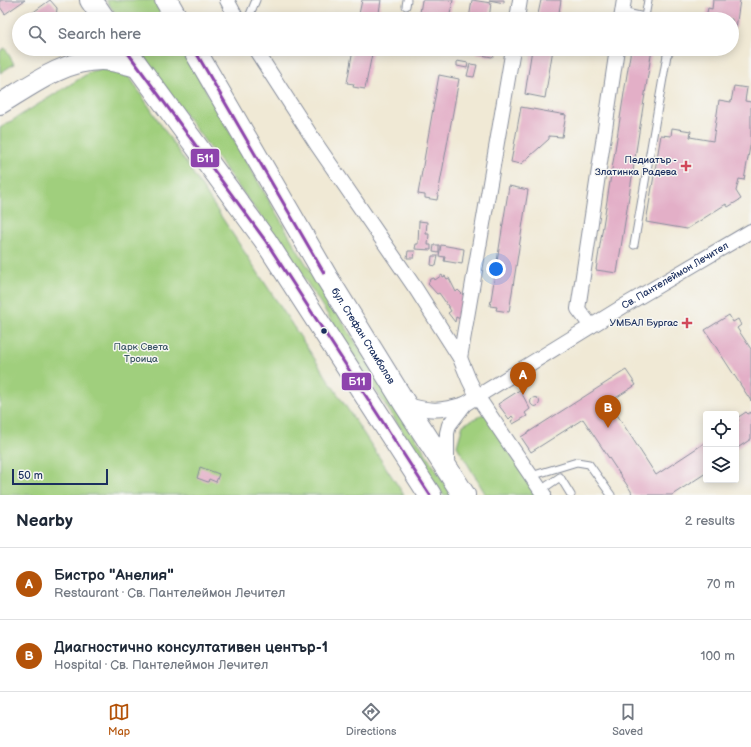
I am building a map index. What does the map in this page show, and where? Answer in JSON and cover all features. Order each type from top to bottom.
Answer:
[{"type":"main road","points":[[84,0],[87,12]]},
{"type":"main road","points":[[91,0],[99,12]]},
{"type":"main road","points":[[166,0],[173,12]]},
{"type":"main road","points":[[45,77],[67,56]]},
{"type":"main road","points":[[130,56],[265,240],[430,495]]},
{"type":"main road","name":"бул. Стефан Стамболов","points":[[198,56],[327,278],[405,404],[464,495]]},
{"type":"main road","points":[[0,104],[45,77],[88,61],[100,60],[137,67]]},
{"type":"street","points":[[227,0],[233,12]]},
{"type":"street","points":[[519,12],[520,0]]},
{"type":"street","points":[[260,56],[317,145],[416,290],[460,358],[477,396],[542,493]]},
{"type":"street","points":[[460,358],[512,56]]},
{"type":"street","points":[[591,326],[578,309],[616,56]]},
{"type":"street","name":"Св. Пантелеймон Лечител","points":[[465,404],[591,326],[751,231]]},
{"type":"street","points":[[405,404],[421,410],[438,411],[465,404]]},
{"type":"street","points":[[447,467],[447,433],[449,425],[465,404]]},
{"type":"lane","points":[[251,12],[256,0]]},
{"type":"lane","points":[[646,12],[648,0]]},
{"type":"lane","points":[[634,245],[667,56]]},
{"type":"lane","points":[[531,476],[577,462],[590,464],[611,495]]},
{"type":"lane","points":[[542,493],[560,478],[571,495]]},
{"type":"green space","points":[[106,0],[154,0],[161,12],[114,12]]},
{"type":"green space","points":[[5,48],[14,64],[0,73],[0,51]]},
{"type":"green space","points":[[144,56],[186,56],[298,251],[452,495],[443,495],[292,259]]},
{"type":"green space","name":"Парк Света Троица","points":[[101,69],[122,72],[129,76],[404,495],[0,495],[0,128],[92,71]]},
{"type":"green space","points":[[485,413],[536,495],[486,495],[457,446],[463,425]]},
{"type":"building","points":[[0,0],[25,0],[5,14],[0,7]]},
{"type":"building","points":[[50,0],[57,8],[57,12],[34,12]]},
{"type":"building","points":[[362,0],[381,0],[379,12],[359,12]]},
{"type":"building","points":[[422,0],[453,0],[450,12],[420,12]]},
{"type":"building","points":[[472,0],[491,3],[490,12],[470,12]]},
{"type":"building","points":[[489,0],[504,0],[504,3]]},
{"type":"building","points":[[541,0],[561,0],[559,12],[538,12]]},
{"type":"building","points":[[713,0],[740,0],[738,12],[707,12],[708,8],[712,9]]},
{"type":"building","points":[[352,56],[372,56],[365,89],[353,87],[354,84],[347,83]]},
{"type":"building","points":[[531,56],[552,56],[545,98],[525,94]]},
{"type":"building","points":[[630,56],[651,56],[617,273],[596,270]]},
{"type":"building","points":[[457,61],[468,63],[467,68],[457,66]]},
{"type":"building","points":[[470,64],[477,65],[474,77],[467,76]]},
{"type":"building","points":[[439,75],[459,79],[437,200],[425,198],[425,195],[418,194]]},
{"type":"building","points":[[734,86],[747,88],[745,101],[751,102],[751,141],[744,180],[739,179],[736,191],[741,199],[728,207],[726,204],[687,229],[646,222],[661,135],[671,136],[672,128],[691,131],[690,137],[713,141],[719,100],[731,102]]},
{"type":"building","points":[[521,107],[566,115],[562,137],[549,136],[549,139],[521,164],[511,162]]},
{"type":"building","points":[[509,186],[528,190],[509,312],[496,310],[497,307],[490,306]]},
{"type":"building","points":[[419,221],[427,222],[426,234],[429,234],[428,245],[431,245],[431,250],[415,249],[416,244],[418,244]]},
{"type":"building","points":[[434,245],[439,245],[439,253],[433,252]]},
{"type":"building","points":[[441,245],[464,249],[462,264],[444,261],[445,257],[439,256]]},
{"type":"building","points":[[408,251],[415,251],[414,258],[407,258]]},
{"type":"building","points":[[432,256],[438,256],[436,266],[431,265]]},
{"type":"building","points":[[442,275],[447,279],[449,278],[456,292],[458,290],[468,300],[464,321],[456,317],[455,322],[448,313],[451,311],[444,300],[439,293],[437,294],[428,284],[430,279],[434,278],[435,280]]},
{"type":"building","points":[[729,315],[733,322],[738,319],[741,325],[737,328],[751,349],[751,401],[705,330]]},
{"type":"building","points":[[626,370],[636,385],[606,404],[611,412],[614,410],[656,475],[703,444],[703,475],[672,495],[632,495],[631,491],[583,419],[531,452],[521,437]]},
{"type":"building","points":[[520,390],[530,409],[525,413],[527,416],[513,424],[511,421],[514,419],[512,416],[509,419],[498,404]]},
{"type":"building","points":[[535,397],[540,402],[535,407],[530,402]]},
{"type":"building","points":[[746,412],[748,414],[751,412],[751,439],[739,447],[739,421],[739,417]]},
{"type":"building","points":[[200,467],[219,474],[216,482],[209,479],[208,482],[197,478]]},
{"type":"transit line","name":"Б11","points":[[130,56],[265,240],[430,495]]},
{"type":"transit line","name":"Б11","points":[[198,56],[324,273]]},
{"type":"place","name":"Педиатър - Златинка Радева","points":[[686,166]]},
{"type":"place","name":"УМБАЛ Бургас","points":[[687,323]]},
{"type":"place","name":"Бистро \"Анелия\"","points":[[523,395]]},
{"type":"place","name":"Диагностично консултативен център-1","points":[[608,428]]}]
